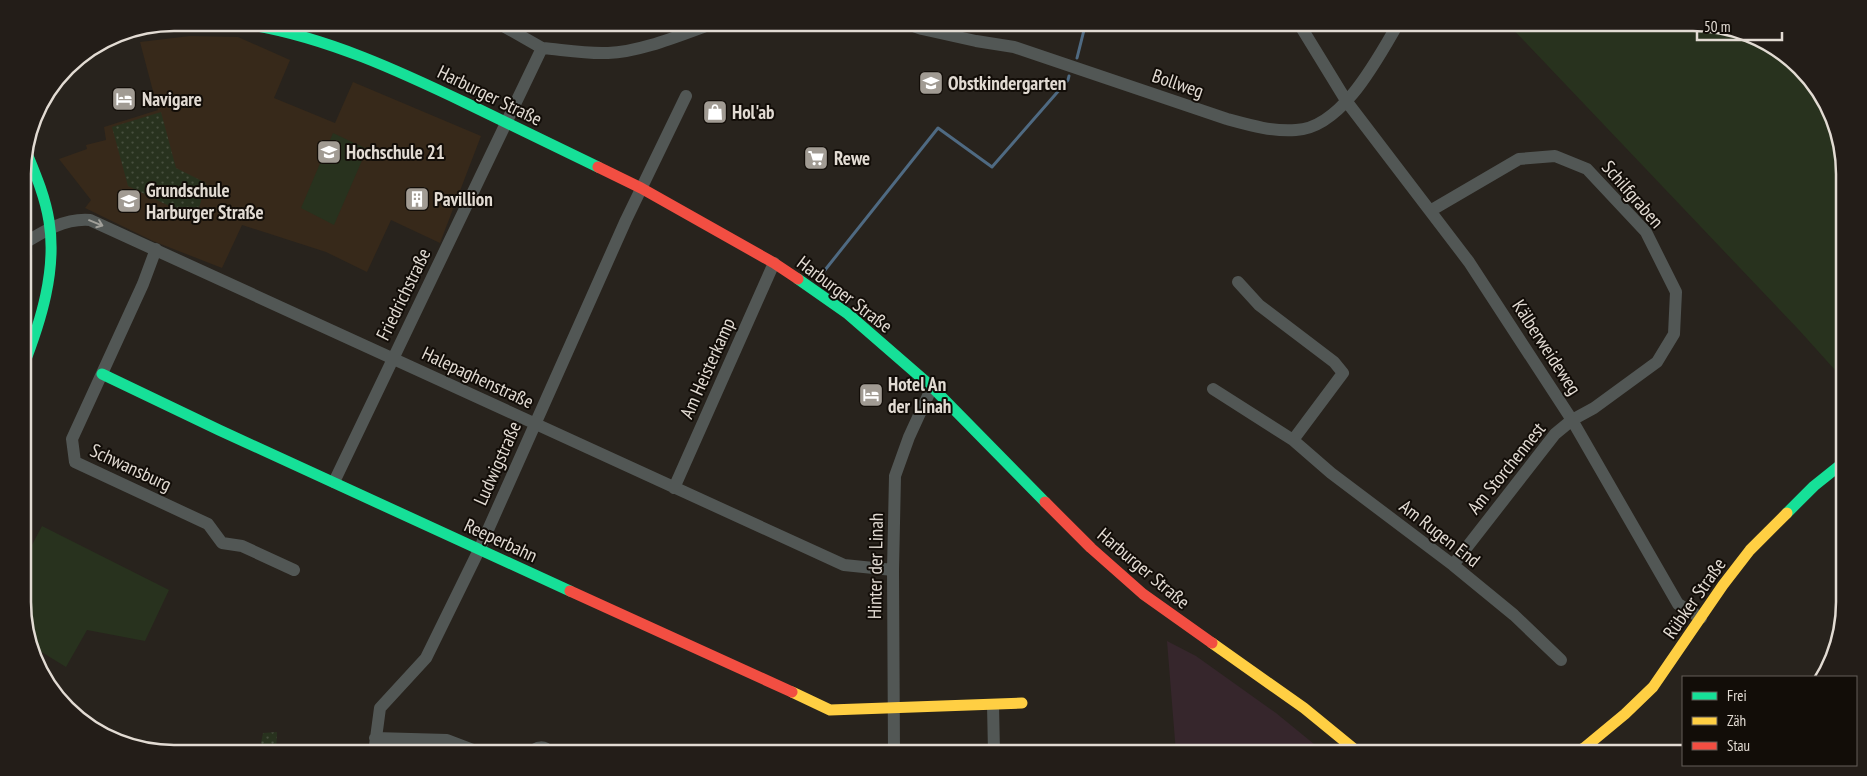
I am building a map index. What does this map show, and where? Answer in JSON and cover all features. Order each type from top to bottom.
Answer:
[{"type":"street","name":"Harburger Straße","points":[[276,31],[324,43],[403,73],[640,188],[774,263],[848,314],[932,387],[1091,548],[1142,594],[1304,708],[1348,744]]},
{"type":"street","points":[[512,31],[542,48],[610,53],[639,48],[690,31]]},
{"type":"street","name":"Bollweg","points":[[931,31],[1014,47],[1227,120],[1261,127],[1296,130],[1321,124],[1347,102],[1394,31]]},
{"type":"street","name":"Kälberweideweg","points":[[1304,31],[1347,102],[1469,262],[1572,420],[1678,604],[1701,618]]},
{"type":"street","points":[[507,122],[542,48]]},
{"type":"street","name":"Ludwigstraße","points":[[375,745],[380,708],[426,658],[479,550],[640,188],[686,96]]},
{"type":"street","name":"Friedrichstraße","points":[[334,482],[507,122]]},
{"type":"street","name":"Schilfgraben","points":[[1430,211],[1519,159],[1555,156],[1587,169],[1646,232],[1676,292],[1674,334],[1657,362],[1594,408],[1572,420]]},
{"type":"street","points":[[32,166],[49,228],[51,252],[47,286],[32,346]]},
{"type":"street","name":"Halepaghenstraße","points":[[32,239],[49,228],[74,220],[90,220],[844,565],[893,570]]},
{"type":"street","name":"Schwansburg","points":[[156,249],[143,284],[72,439],[75,462],[208,524],[222,543],[242,546],[294,570]]},
{"type":"street","name":"Am Heisterkamp","points":[[674,488],[774,263]]},
{"type":"street","points":[[1238,282],[1259,305],[1334,362],[1343,373],[1293,440]]},
{"type":"street","name":"Reeperbahn","points":[[102,374],[479,550],[830,710],[1022,704]]},
{"type":"street","name":"Hinter der Linah","points":[[894,745],[893,570],[895,476],[909,437],[932,387]]},
{"type":"street","name":"Am Rugen End","points":[[1213,389],[1293,440],[1331,473],[1453,565],[1514,614],[1561,660]]},
{"type":"street","name":"Am Storchennest","points":[[1453,565],[1555,434],[1572,420]]},
{"type":"street","name":"Rübker Straße","points":[[1589,744],[1653,687],[1722,584],[1750,550],[1814,486],[1836,468]]},
{"type":"street","points":[[993,705],[994,744]]},
{"type":"street","points":[[375,738],[447,740],[460,745]]},
{"type":"shaded area","name":"Hochschule 21","points":[[190,36],[238,37],[290,60],[274,98],[335,123],[353,82],[481,136],[440,243],[391,220],[367,272],[326,252],[242,225],[222,268],[153,241],[85,208],[91,200],[59,159],[87,149],[86,145],[106,140],[104,127],[158,110],[140,42]]},
{"type":"shaded area","points":[[1167,641],[1196,656],[1276,713],[1314,744],[1175,744]]},
{"type":"green space","points":[[1515,31],[1712,32],[1730,36],[1756,46],[1772,55],[1794,73],[1817,103],[1825,119],[1835,155],[1836,371]]},
{"type":"green space","points":[[161,112],[176,168],[206,183],[196,219],[128,186],[112,127]]},
{"type":"green space","points":[[333,133],[367,149],[334,225],[301,208]]},
{"type":"green space","points":[[42,526],[169,590],[145,641],[87,630],[66,667],[40,651],[32,621],[31,547]]},
{"type":"green space","points":[[277,732],[276,745],[261,745],[263,733]]},
{"type":"waterway","points":[[1077,58],[1084,31]]},
{"type":"waterway","points":[[825,270],[938,128],[992,167],[1068,80],[1069,76]]},
{"type":"traffic: fast","points":[[280,31],[336,47],[389,68],[598,167]]},
{"type":"traffic: fast","points":[[32,167],[45,203],[49,221],[51,258],[46,295],[32,344]]},
{"type":"traffic: fast","points":[[798,279],[848,314],[932,387],[1045,502]]},
{"type":"traffic: fast","points":[[102,374],[219,430],[570,591]]},
{"type":"traffic: fast","points":[[1787,513],[1814,486],[1836,468]]},
{"type":"traffic: slow","points":[[1589,744],[1625,714],[1653,687],[1723,585],[1750,550],[1787,513]]},
{"type":"traffic: slow","points":[[1212,643],[1304,708],[1348,744]]},
{"type":"traffic: slow","points":[[792,692],[830,710],[1022,703]]},
{"type":"traffic: jam","points":[[598,167],[641,188],[774,263],[798,279]]},
{"type":"traffic: jam","points":[[1045,502],[1091,548],[1143,594],[1212,643]]},
{"type":"traffic: jam","points":[[570,591],[792,692]]},
{"type":"place","name":"Obstkindergarten","points":[[931,83]]},
{"type":"place","name":"Navigare","points":[[124,99]]},
{"type":"place","name":"Hol'ab","points":[[715,112]]},
{"type":"place","name":"Hochschule 21","points":[[329,152]]},
{"type":"place","name":"Rewe","points":[[816,158]]},
{"type":"place","name":"Pavillion","points":[[417,199]]},
{"type":"place","name":"Grundschule Harburger Straße","points":[[129,201]]},
{"type":"place","name":"Hotel An der Linah","points":[[871,395]]}]
